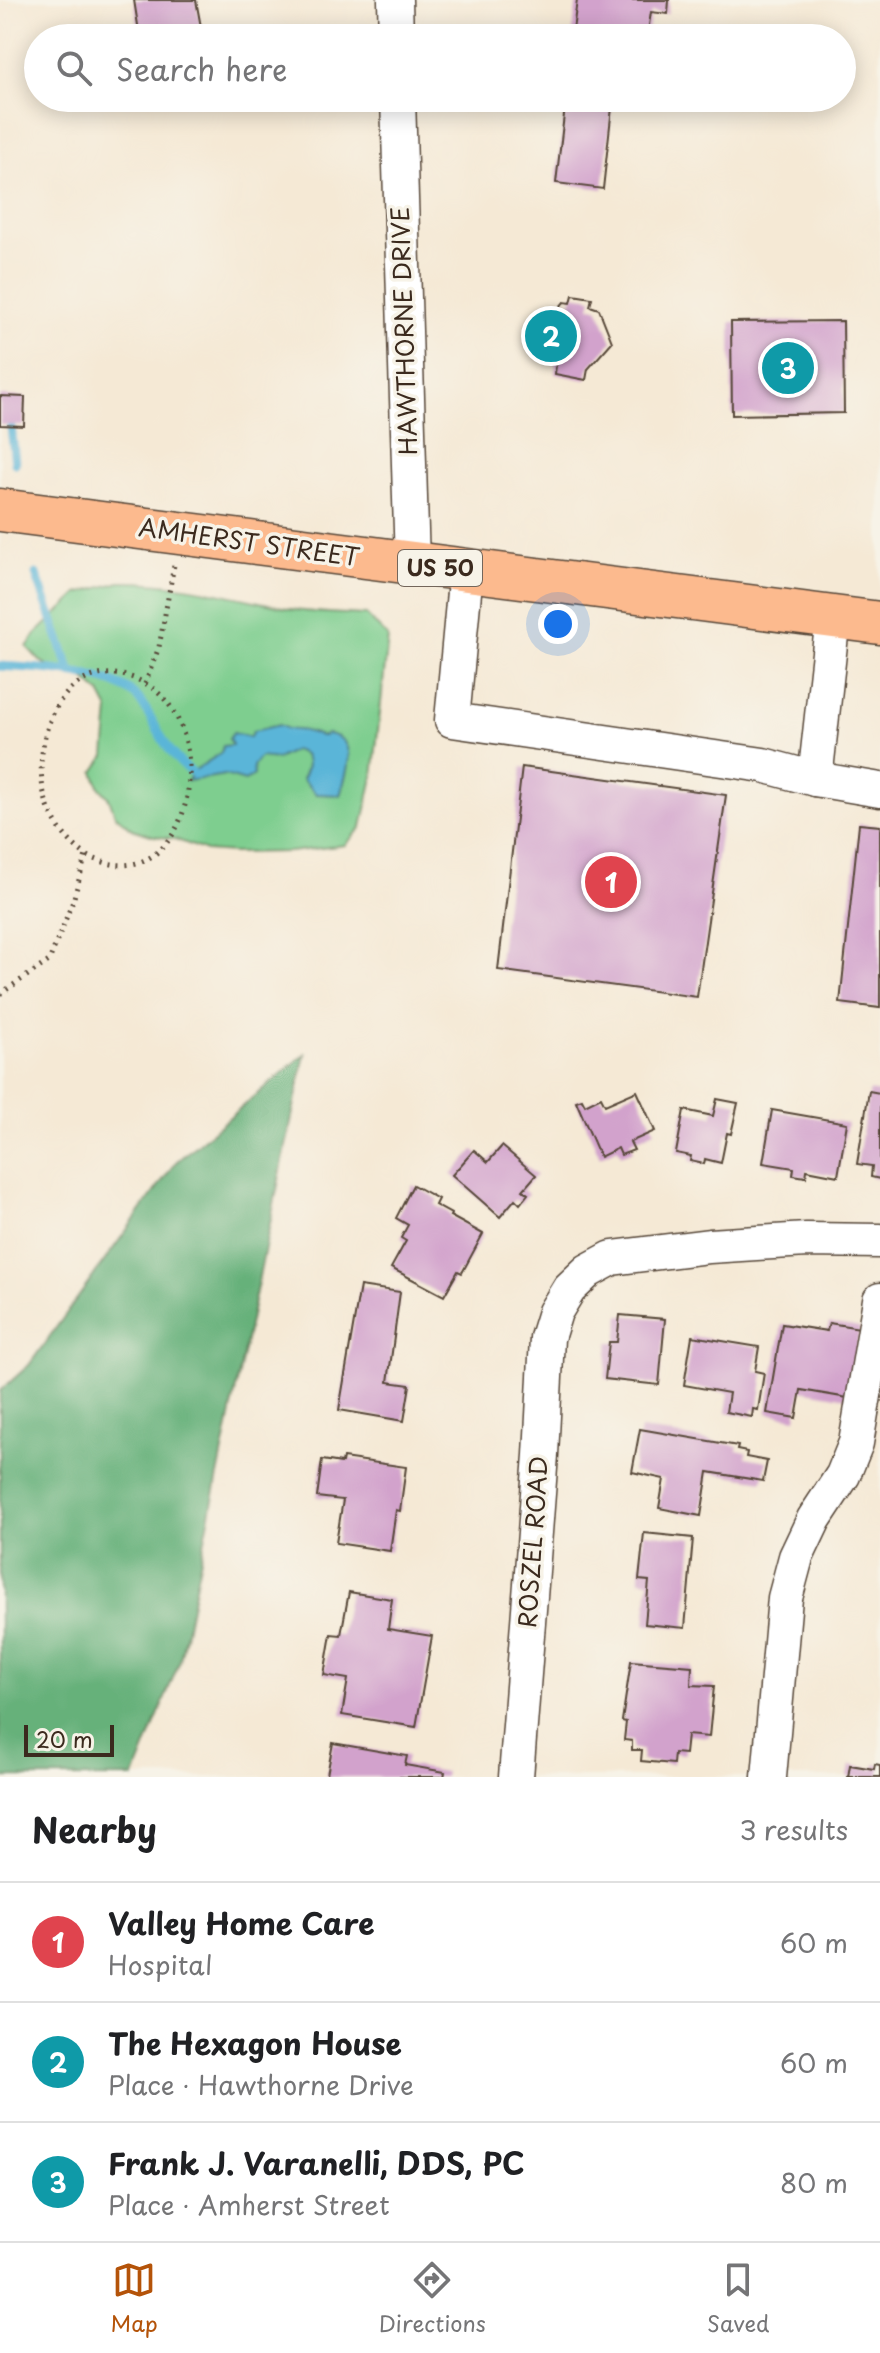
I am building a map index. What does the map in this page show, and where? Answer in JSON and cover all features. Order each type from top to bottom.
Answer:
[{"type":"main road","name":"AMHERST STREET","points":[[0,510],[880,623]]},
{"type":"street","points":[[395,0],[396,24]]},
{"type":"street","name":"HAWTHORNE DRIVE","points":[[398,112],[412,564]]},
{"type":"street","points":[[466,571],[452,720],[763,765],[815,779],[880,790]]},
{"type":"street","points":[[815,779],[833,617]]},
{"type":"street","name":"ROSZEL ROAD","points":[[516,1777],[547,1338],[556,1309],[569,1289],[588,1271],[612,1258],[709,1246],[807,1240],[880,1241]]},
{"type":"street","points":[[769,1777],[785,1598],[802,1545],[814,1519],[843,1475],[856,1443],[880,1300]]},
{"type":"path","points":[[145,684],[159,647],[174,565]]},
{"type":"path","points":[[104,675],[118,675],[145,684],[165,701],[174,714],[187,745],[190,777],[185,810],[179,825],[162,848],[138,862],[113,865],[86,855],[73,845],[56,823],[44,795],[42,743],[51,715],[69,691],[80,683],[104,675]]},
{"type":"path","points":[[0,994],[49,961],[73,901],[86,855]]},
{"type":"green space","points":[[120,582],[185,587],[300,611],[366,615],[388,637],[373,777],[362,827],[345,845],[290,852],[206,851],[175,839],[132,829],[115,815],[94,772],[105,756],[109,710],[100,693],[82,677],[59,671],[40,661],[27,647],[37,633],[78,594]]},
{"type":"green space","points":[[305,1054],[180,1660],[134,1777],[0,1777],[0,1391],[29,1365],[176,1162]]},
{"type":"water","points":[[279,725],[320,736],[332,735],[345,744],[348,760],[340,795],[316,794],[302,779],[307,766],[305,758],[294,750],[277,759],[260,757],[253,766],[254,775],[245,781],[225,775],[188,781],[192,772],[221,753],[223,746],[232,745],[229,739],[233,733],[250,737],[253,731]]},
{"type":"building","points":[[134,0],[196,0],[200,24],[138,24]]},
{"type":"building","points":[[577,0],[669,0],[668,14],[651,12],[649,24],[574,24]]},
{"type":"building","points":[[564,112],[611,112],[603,189],[556,183]]},
{"type":"building","points":[[573,295],[592,298],[590,306],[599,309],[612,342],[588,369],[586,380],[555,374],[556,365],[547,353],[541,329],[564,302],[571,303]]},
{"type":"building","points":[[843,321],[844,413],[732,415],[731,322]]},
{"type":"building","points":[[0,396],[25,397],[24,426],[0,425]]},
{"type":"building","points":[[522,767],[726,795],[697,997],[498,970]]},
{"type":"building","points":[[859,824],[880,826],[880,1008],[840,1003]]},
{"type":"building","points":[[637,1091],[655,1131],[630,1142],[634,1150],[621,1155],[618,1148],[600,1157],[576,1101],[582,1099],[585,1105],[601,1097],[605,1105]]},
{"type":"building","points":[[869,1091],[880,1093],[880,1179],[871,1177],[872,1166],[857,1164]]},
{"type":"building","points":[[717,1099],[738,1103],[731,1134],[727,1133],[721,1163],[705,1159],[704,1164],[690,1161],[691,1156],[676,1153],[684,1110],[713,1116]]},
{"type":"building","points":[[772,1110],[847,1123],[838,1176],[807,1170],[806,1177],[793,1175],[794,1168],[763,1163]]},
{"type":"building","points":[[502,1146],[536,1175],[523,1190],[528,1194],[520,1204],[515,1199],[500,1217],[452,1175],[474,1150],[488,1162]]},
{"type":"building","points":[[413,1185],[438,1199],[435,1205],[450,1216],[483,1234],[462,1273],[458,1271],[444,1296],[391,1268],[406,1241],[401,1238],[408,1225],[396,1218]]},
{"type":"building","points":[[360,1286],[400,1292],[388,1382],[410,1385],[404,1421],[339,1410]]},
{"type":"building","points":[[620,1315],[665,1319],[659,1385],[605,1379],[609,1342],[617,1342]]},
{"type":"building","points":[[829,1323],[860,1328],[848,1398],[801,1390],[796,1418],[767,1413],[782,1324],[827,1331]]},
{"type":"building","points":[[692,1336],[759,1347],[755,1371],[764,1373],[758,1410],[753,1409],[752,1417],[726,1412],[729,1393],[684,1385]]},
{"type":"building","points":[[640,1429],[738,1446],[737,1450],[747,1452],[746,1457],[767,1461],[763,1481],[708,1472],[701,1516],[659,1508],[664,1479],[632,1472]]},
{"type":"building","points":[[343,1458],[406,1467],[390,1551],[336,1543],[343,1500],[317,1497],[322,1460],[342,1463]]},
{"type":"building","points":[[644,1533],[693,1538],[685,1628],[645,1624],[649,1581],[639,1580]]},
{"type":"building","points":[[349,1592],[392,1599],[388,1629],[432,1636],[416,1727],[342,1715],[348,1679],[324,1675],[331,1634],[341,1635]]},
{"type":"building","points":[[631,1661],[692,1666],[691,1685],[714,1686],[709,1737],[687,1735],[685,1754],[674,1753],[673,1764],[641,1761],[642,1750],[632,1750],[632,1741],[624,1740],[626,1722],[622,1721]]},
{"type":"building","points":[[333,1743],[407,1756],[405,1765],[445,1772],[444,1777],[329,1777]]},
{"type":"building","points":[[875,1764],[880,1765],[880,1777],[848,1777],[850,1765],[874,1769]]},
{"type":"waterway","points":[[11,426],[15,463]]},
{"type":"waterway","points":[[36,574],[71,673]]},
{"type":"waterway","points":[[0,666],[76,673],[115,683],[130,691],[141,702],[169,749],[192,772]]},
{"type":"place","name":"The Hexagon House","points":[[551,336]]},
{"type":"place","name":"Frank J. Varanelli, DDS, PC","points":[[788,368]]},
{"type":"place","name":"Valley Home Care","points":[[611,882]]}]
